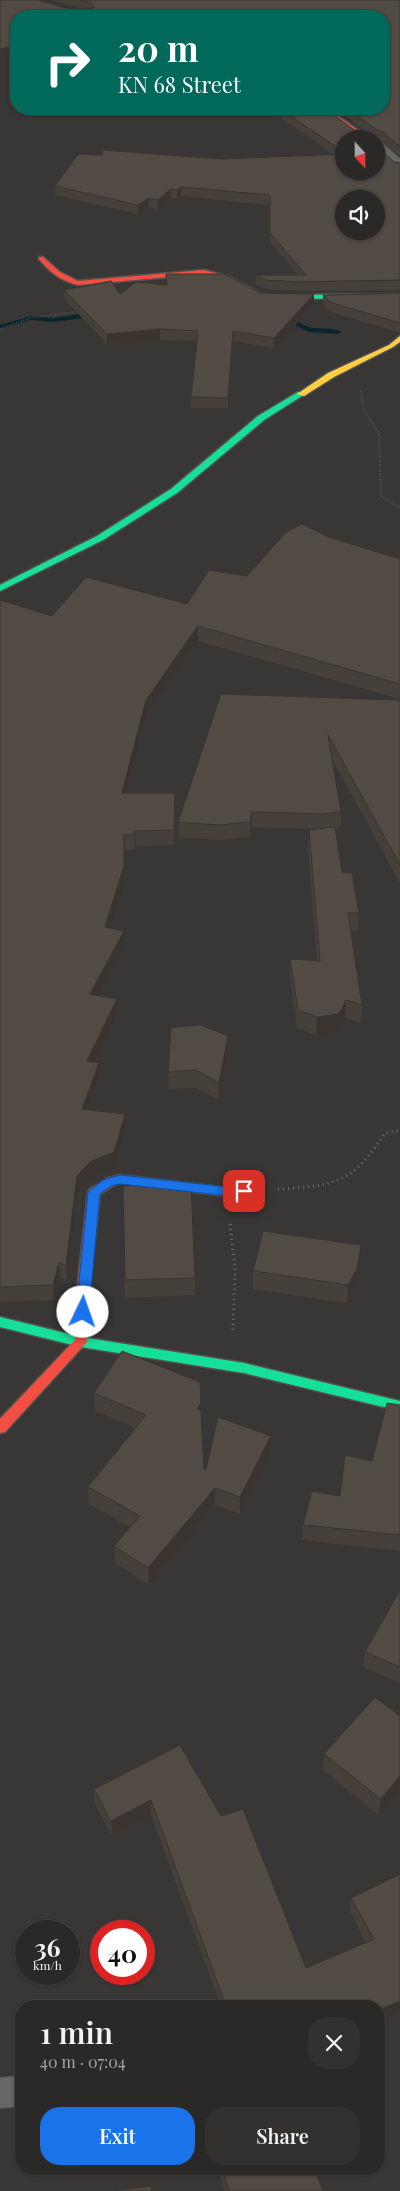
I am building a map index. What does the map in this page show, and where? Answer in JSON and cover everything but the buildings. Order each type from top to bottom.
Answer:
[{"type":"street","points":[[333,115],[355,130]]},
{"type":"street","points":[[385,154],[400,168]]},
{"type":"street","points":[[41,258],[59,277],[68,282],[78,283],[204,272],[228,278],[260,296],[298,298],[400,296]]},
{"type":"street","points":[[0,588],[100,538],[187,480],[261,418],[331,375],[391,346],[400,338]]},
{"type":"street","points":[[0,1428],[81,1342],[84,1282],[94,1192],[107,1183],[120,1180],[228,1192],[244,1191]]},
{"type":"street","points":[[0,1322],[81,1342],[244,1368],[400,1406]]},
{"type":"lane","points":[[0,2093],[15,2091]]},
{"type":"path","points":[[0,329],[31,318],[77,312]]},
{"type":"path","points":[[348,367],[361,390],[364,410],[379,434],[381,496],[400,508]]},
{"type":"path","points":[[244,1191],[318,1186],[342,1180],[361,1166],[385,1134],[400,1131]]},
{"type":"path","points":[[228,1192],[236,1269],[235,1302]]},
{"type":"waterway","points":[[0,327],[31,318],[53,320],[95,314]]},
{"type":"waterway","points":[[282,319],[295,322],[309,330],[337,332]]},
{"type":"traffic: fast","points":[[280,297],[400,296]]},
{"type":"traffic: fast","points":[[0,588],[100,538],[174,491],[261,418],[301,394]]},
{"type":"traffic: fast","points":[[0,1322],[81,1342],[244,1368],[400,1406]]},
{"type":"traffic: slow","points":[[301,394],[331,375],[391,346],[400,338]]},
{"type":"traffic: slow","points":[[110,1182],[120,1179],[228,1192],[244,1191]]},
{"type":"traffic: jam","points":[[333,115],[355,130]]},
{"type":"traffic: jam","points":[[41,258],[58,274],[67,280],[78,283],[204,272],[228,278],[260,296],[280,297]]},
{"type":"traffic: jam","points":[[0,1428],[81,1342],[84,1282],[94,1192],[110,1182]]},
{"type":"route","points":[[83,1312],[84,1282],[94,1192],[107,1183],[120,1180],[228,1192],[244,1191]]}]
